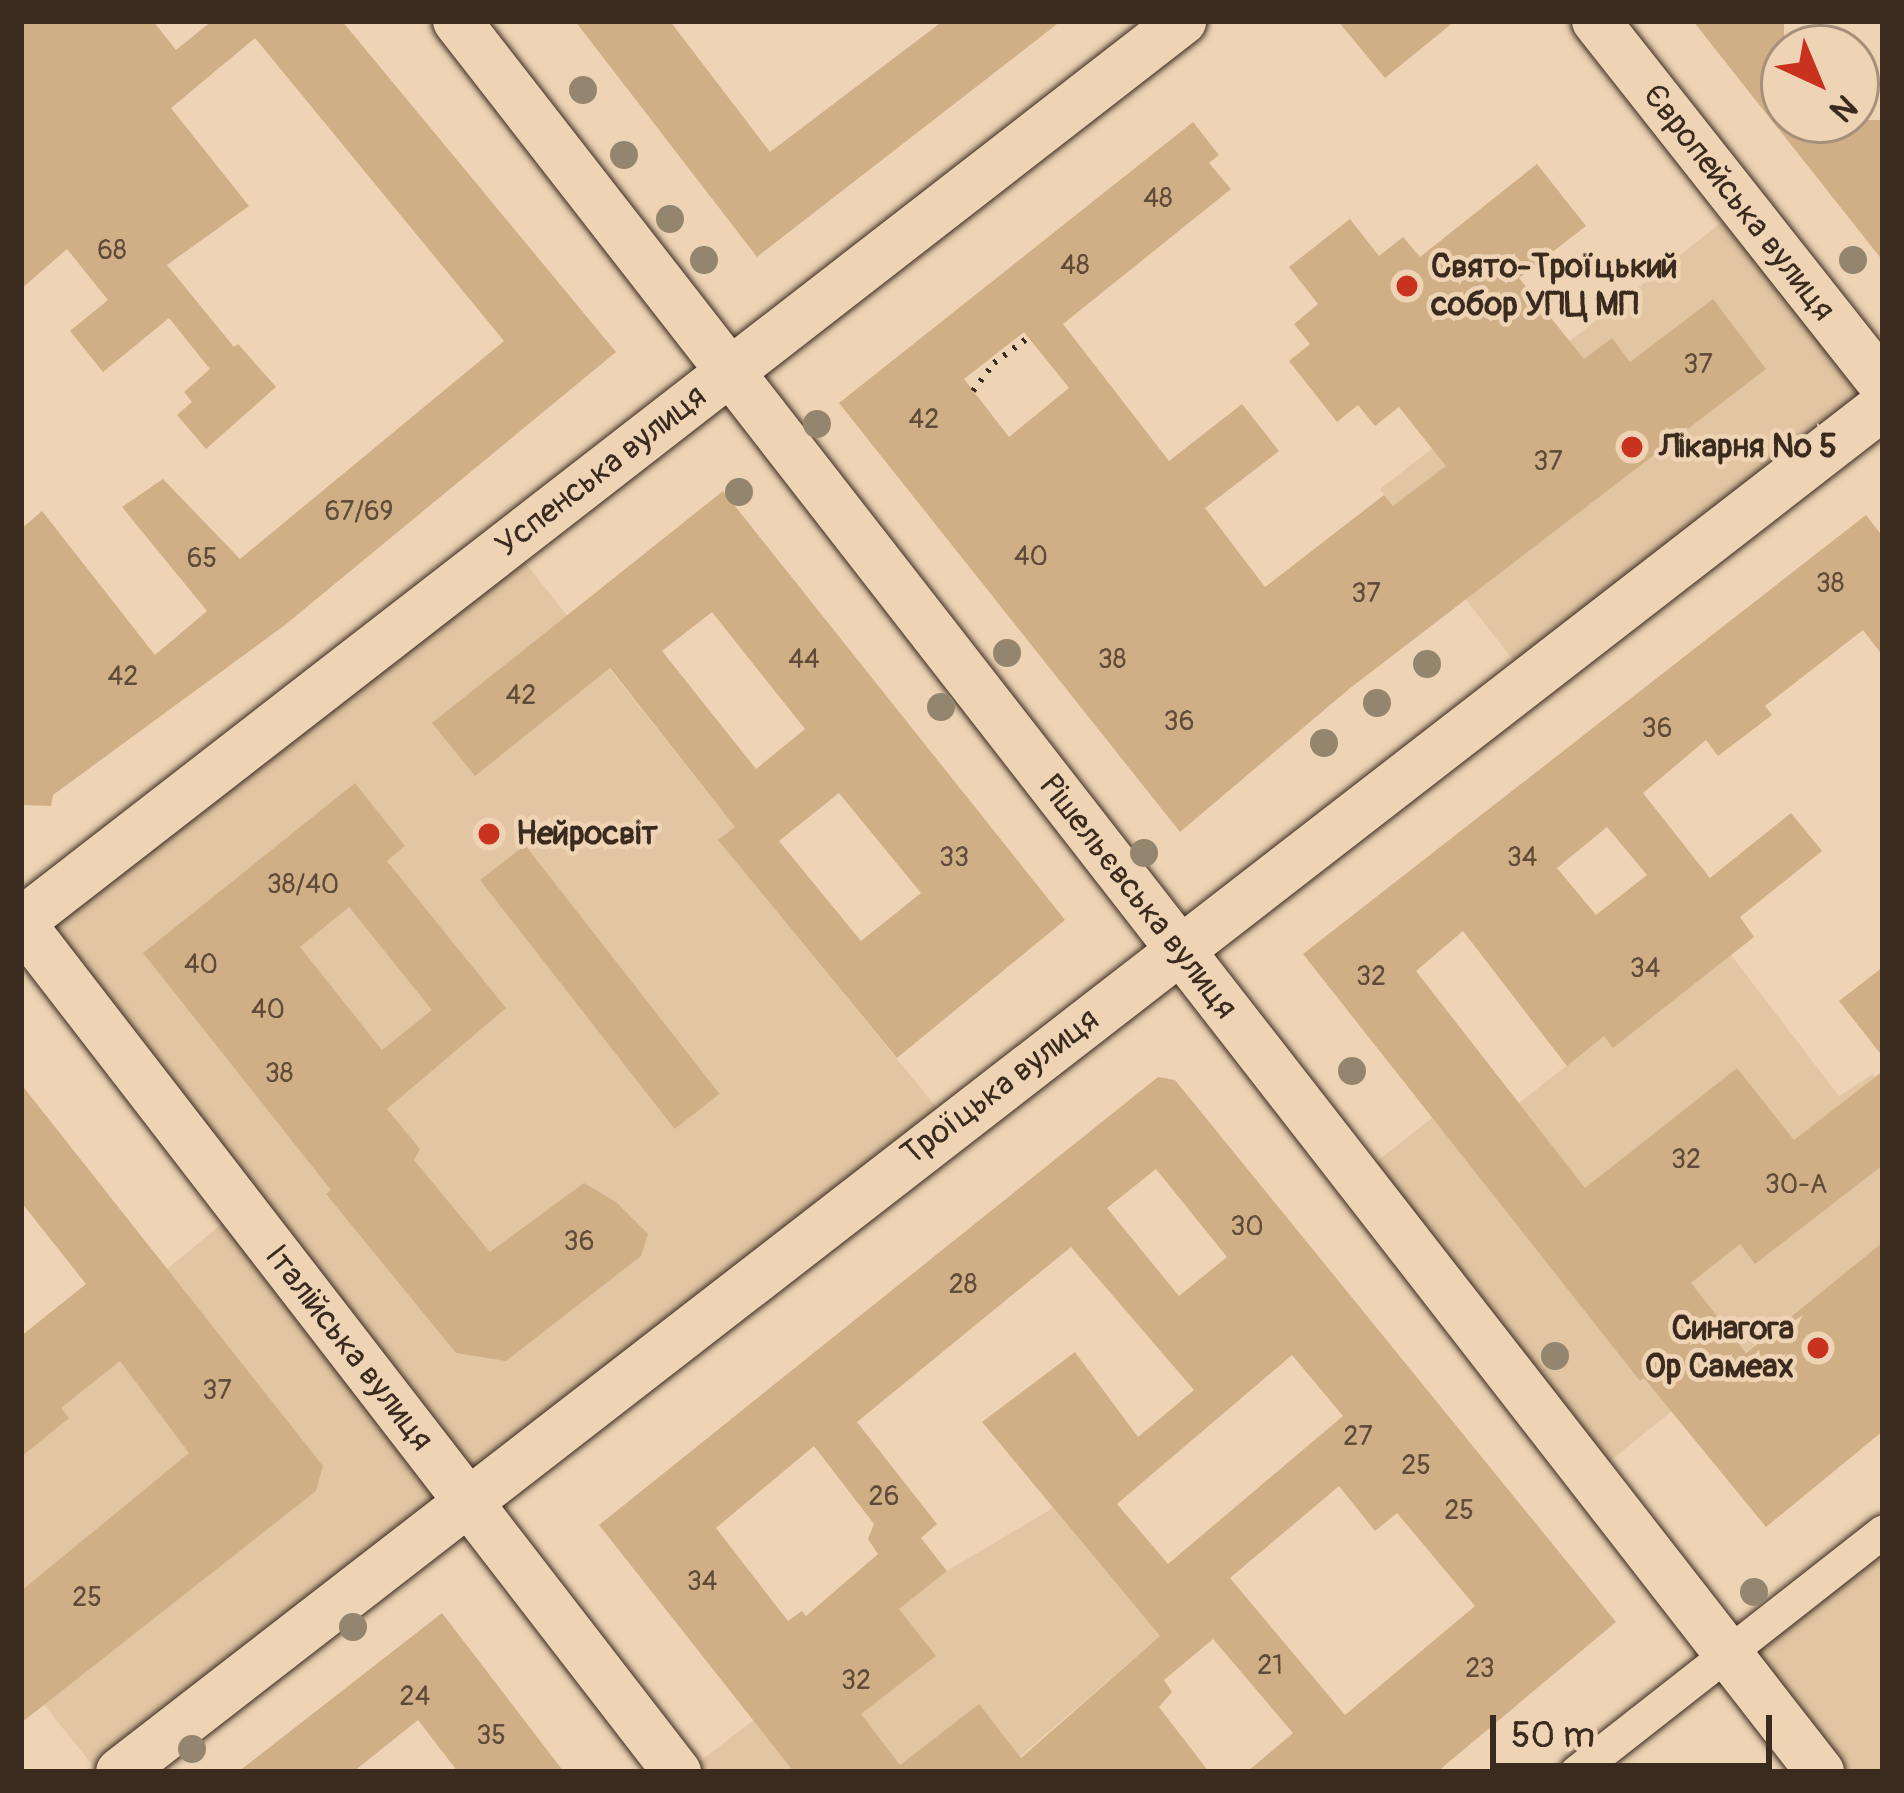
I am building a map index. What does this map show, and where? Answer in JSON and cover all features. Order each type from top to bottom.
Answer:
[{"type":"main road","name":"Рішельєвська вулиця","points":[[457,21],[1820,1772]]},
{"type":"main road","name":"Успенська вулиця","points":[[21,922],[1181,21]]},
{"type":"main road","name":"Європейська вулиця","points":[[1596,21],[1883,385]]},
{"type":"main road","name":"Троїцька вулиця","points":[[119,1772],[1883,406]]},
{"type":"main road","name":"Італійська вулиця","points":[[21,922],[677,1772]]},
{"type":"street","points":[[1576,1772],[1883,1531]]},
{"type":"path","points":[[973,391],[994,363],[1029,337]]},
{"type":"shaded area","name":"Лікарня № 5","points":[[1740,208],[1882,390],[1522,671],[1380,489]]},
{"type":"shaded area","points":[[504,536],[735,827],[719,841],[946,1119],[468,1494],[21,915]]},
{"type":"shaded area","points":[[1731,955],[1839,1096],[1873,1074],[1883,1087],[1883,1242],[1585,1481],[1350,1183],[1492,1070],[1519,1103],[1604,1036]]},
{"type":"shaded area","points":[[237,1211],[454,1494],[98,1772],[21,1676],[21,1391]]},
{"type":"shaded area","points":[[1053,1508],[1160,1636],[1002,1772],[686,1772],[947,1571]]},
{"type":"shaded area","points":[[1883,1538],[1883,1772],[1824,1772],[1733,1655]]},
{"type":"building","points":[[21,21],[153,21],[176,50],[212,21],[342,21],[616,352],[285,625],[53,795],[51,806],[24,805],[21,788],[21,529],[42,511],[155,655],[207,611],[122,507],[163,479],[240,559],[504,341],[255,38],[171,108],[249,206],[167,265],[234,347],[238,344],[276,387],[206,449],[177,415],[192,402],[184,392],[210,369],[169,318],[103,372],[70,331],[108,300],[67,249],[21,289]]},
{"type":"building","points":[[575,21],[670,21],[770,152],[943,21],[1061,21],[757,257]]},
{"type":"building","points":[[1338,21],[1455,21],[1385,78]]},
{"type":"building","points":[[1693,21],[1784,21],[1760,24],[1760,106]]},
{"type":"building","points":[[1883,120],[1883,261],[1790,144],[1880,144]]},
{"type":"building","points":[[1193,122],[1219,155],[1209,163],[1231,189],[1063,324],[1169,461],[1242,404],[1279,451],[1205,508],[1265,587],[1384,495],[1393,506],[1446,466],[1399,407],[1375,426],[1358,405],[1337,422],[1289,361],[1310,344],[1294,324],[1318,304],[1289,267],[1350,219],[1379,256],[1403,237],[1420,257],[1537,164],[1586,226],[1519,278],[1584,359],[1612,338],[1630,362],[1713,299],[1766,369],[1349,689],[1180,832],[839,403]],"holes":[[[1024,332],[1069,388],[1009,437],[964,379]]]},
{"type":"building","points":[[723,491],[1065,920],[897,1058],[718,840],[735,827],[610,668],[475,776],[432,723]],"holes":[[[712,612],[805,729],[756,769],[662,651]],[[839,793],[921,893],[861,941],[779,841]]]},
{"type":"building","points":[[1866,515],[1883,537],[1883,656],[1863,630],[1765,706],[1772,715],[1718,756],[1706,740],[1643,793],[1710,878],[1791,813],[1822,851],[1740,917],[1754,937],[1613,1048],[1604,1036],[1567,1066],[1463,931],[1416,971],[1585,1188],[1737,1068],[1794,1140],[1883,1071],[1883,1165],[1755,1264],[1740,1244],[1691,1283],[1746,1353],[1883,1242],[1883,1431],[1766,1527],[1644,1378],[1640,1381],[1303,954]],"holes":[[[1607,827],[1647,875],[1596,915],[1557,868]]]},
{"type":"building","points":[[355,783],[405,846],[387,861],[506,1008],[387,1109],[420,1149],[414,1160],[490,1252],[584,1183],[616,1202],[648,1234],[641,1256],[506,1361],[456,1353],[326,1194],[331,1190],[143,953]],"holes":[[[349,907],[432,1010],[382,1050],[300,947]]]},
{"type":"building","points":[[525,845],[720,1094],[675,1129],[480,880]]},
{"type":"building","points":[[1883,967],[1883,1057],[1839,1001]]},
{"type":"building","points":[[1158,1077],[1175,1080],[1616,1622],[1437,1772],[1247,1772],[1293,1733],[1213,1639],[1164,1680],[1172,1692],[1159,1707],[1209,1772],[794,1772],[599,1525]],"holes":[[[1156,1169],[1227,1257],[1179,1296],[1107,1208]],[[1071,1247],[1194,1390],[1138,1437],[1075,1352],[982,1422],[1160,1636],[1021,1758],[979,1704],[900,1765],[861,1714],[936,1656],[899,1609],[947,1571],[921,1538],[937,1524],[857,1422]],[[1292,1355],[1343,1416],[1168,1564],[1117,1504]],[[814,1446],[874,1524],[868,1539],[878,1554],[806,1616],[802,1611],[788,1621],[716,1528]],[[1339,1486],[1375,1531],[1397,1513],[1475,1606],[1345,1715],[1230,1578]]]},
{"type":"building","points":[[21,1084],[323,1466],[316,1491],[21,1723],[21,1591],[189,1453],[120,1361],[61,1408],[69,1418],[21,1457],[21,1336],[86,1284],[21,1202]]},
{"type":"building","points":[[442,1613],[564,1772],[458,1772],[418,1720],[353,1772],[238,1772]]},
{"type":"place","name":"Свято-Троїцький собор УПЦ МП","points":[[1407,286]]},
{"type":"place","name":"Лікарня № 5","points":[[1632,447]]},
{"type":"place","name":"Нейросвіт","points":[[489,834]]},
{"type":"place","name":"Синагога Ор Самеах","points":[[1818,1348]]}]
